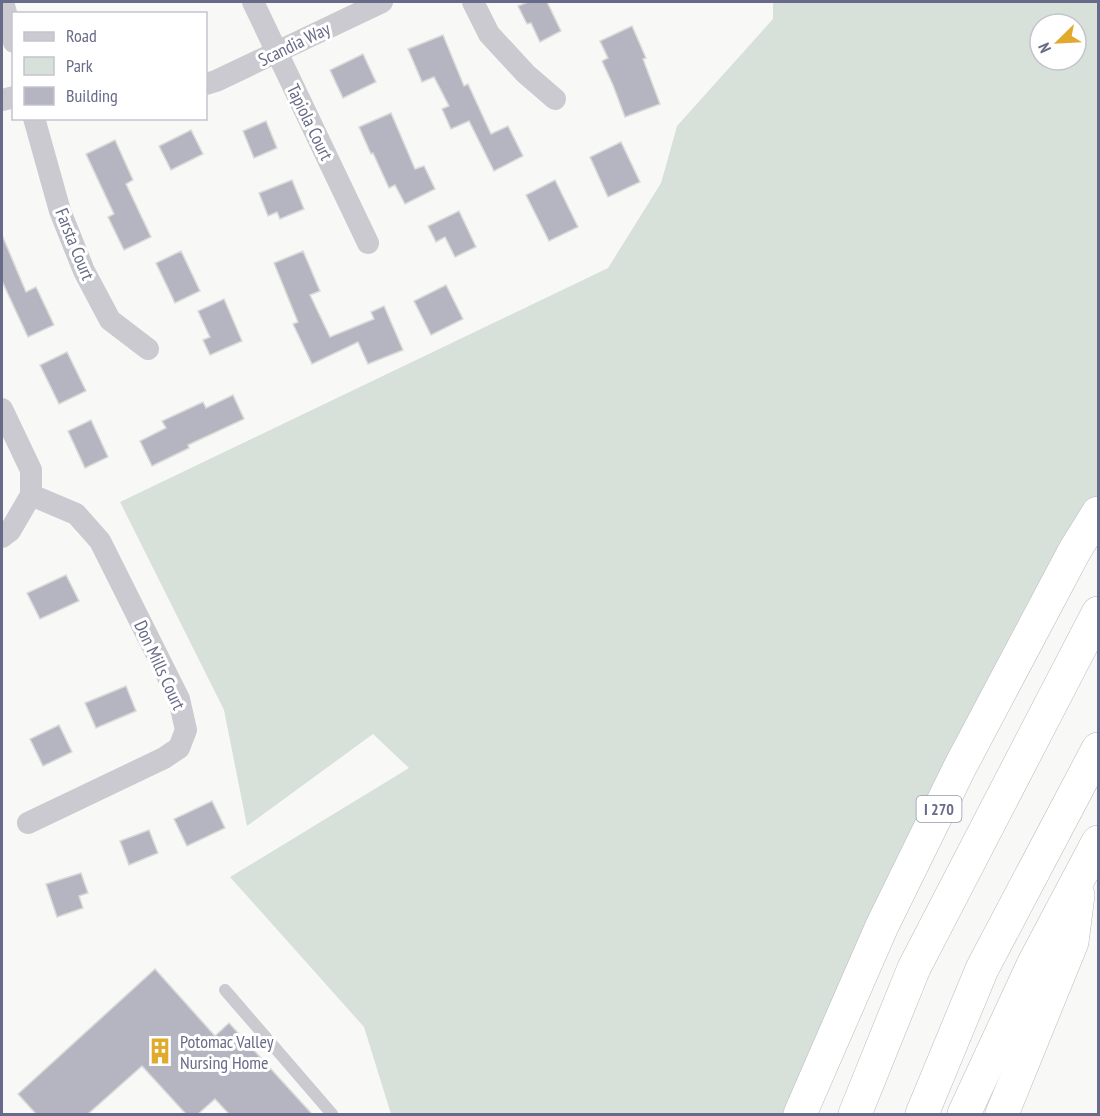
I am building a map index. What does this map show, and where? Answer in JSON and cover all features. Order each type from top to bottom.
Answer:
[{"type":"highway","name":"I 270","points":[[800,1114],[882,926],[960,767],[1075,550],[1098,513]]},
{"type":"highway","name":"I 270","points":[[855,1114],[914,968],[1098,614]]},
{"type":"highway","points":[[922,1114],[982,969],[1098,749]]},
{"type":"highway","points":[[964,1114],[1034,963],[1098,842]]},
{"type":"highway","points":[[1002,1114],[1072,942],[1081,875]]},
{"type":"street","points":[[3,2],[12,35]]},
{"type":"street","name":"Tapiola Court","points":[[253,2],[368,243]]},
{"type":"street","name":"Scandia Way","points":[[207,84],[382,2]]},
{"type":"street","points":[[473,2],[489,34],[526,74],[555,99]]},
{"type":"street","name":"Farsta Court","points":[[35,120],[60,211],[84,271],[110,320],[148,349]]},
{"type":"street","points":[[2,409],[30,470],[32,495],[10,531],[2,537]]},
{"type":"street","name":"Don Mills Court","points":[[28,823],[164,758],[179,748],[186,730],[179,699],[100,541],[76,514],[32,495]]},
{"type":"lane","points":[[225,990],[332,1114]]},
{"type":"green space","points":[[773,2],[1098,2],[1098,513],[800,1114],[391,1114],[364,1027],[230,877],[409,768],[373,734],[247,826],[224,710],[120,502],[608,268],[661,183],[677,126],[773,19]]},
{"type":"building","points":[[528,2],[547,2],[561,31],[540,42],[531,23],[527,24],[518,6]]},
{"type":"building","points":[[632,26],[646,58],[643,59],[660,104],[625,117],[602,61],[608,58],[600,41]]},
{"type":"building","points":[[443,35],[464,86],[468,84],[491,134],[508,126],[523,156],[494,171],[469,121],[451,129],[442,109],[449,106],[434,77],[422,82],[408,49]]},
{"type":"building","points":[[363,54],[376,82],[343,98],[330,70]]},
{"type":"building","points":[[391,113],[415,169],[424,166],[435,189],[405,204],[395,185],[389,188],[359,127]]},
{"type":"building","points":[[266,121],[277,148],[254,158],[243,131]]},
{"type":"building","points":[[191,130],[203,154],[171,170],[159,146]]},
{"type":"building","points":[[115,140],[133,180],[126,184],[151,237],[124,250],[108,217],[114,214],[86,154]]},
{"type":"building","points":[[621,142],[640,182],[608,197],[590,157]]},
{"type":"building","points":[[292,180],[304,209],[280,219],[277,212],[268,216],[259,193]]},
{"type":"building","points":[[555,180],[578,227],[549,241],[526,195]]},
{"type":"building","points":[[459,211],[476,247],[455,257],[445,237],[436,242],[428,226]]},
{"type":"building","points":[[2,235],[26,292],[36,287],[54,325],[28,337],[2,281]]},
{"type":"building","points":[[181,251],[200,291],[175,303],[156,263]]},
{"type":"building","points":[[303,251],[320,291],[310,295],[330,337],[374,319],[371,312],[384,306],[403,350],[368,364],[358,342],[312,364],[293,324],[298,322],[274,263]]},
{"type":"building","points":[[446,285],[463,319],[431,335],[414,301]]},
{"type":"building","points":[[224,299],[242,341],[210,355],[203,340],[210,337],[198,311]]},
{"type":"building","points":[[67,352],[86,391],[59,404],[40,365]]},
{"type":"building","points":[[233,395],[244,419],[188,445],[189,448],[152,466],[140,441],[166,428],[162,421],[203,402],[206,408]]},
{"type":"building","points":[[91,420],[108,457],[85,468],[68,431]]},
{"type":"building","points":[[66,575],[79,601],[40,619],[27,593]]},
{"type":"building","points":[[126,686],[136,711],[96,728],[85,703]]},
{"type":"building","points":[[59,725],[72,752],[43,766],[30,739]]},
{"type":"building","points":[[212,801],[225,828],[187,846],[174,819]]},
{"type":"building","points":[[149,830],[158,853],[129,865],[120,841]]},
{"type":"building","points":[[81,873],[88,893],[79,896],[83,908],[57,917],[46,884]]},
{"type":"building","name":"Potomac Valley Nursing Home","points":[[155,969],[215,1036],[229,1023],[312,1114],[229,1114],[215,1099],[198,1114],[186,1114],[142,1066],[88,1114],[36,1114],[18,1094]]},
{"type":"place","name":"Potomac Valley Nursing Home","points":[[160,1051]]}]
